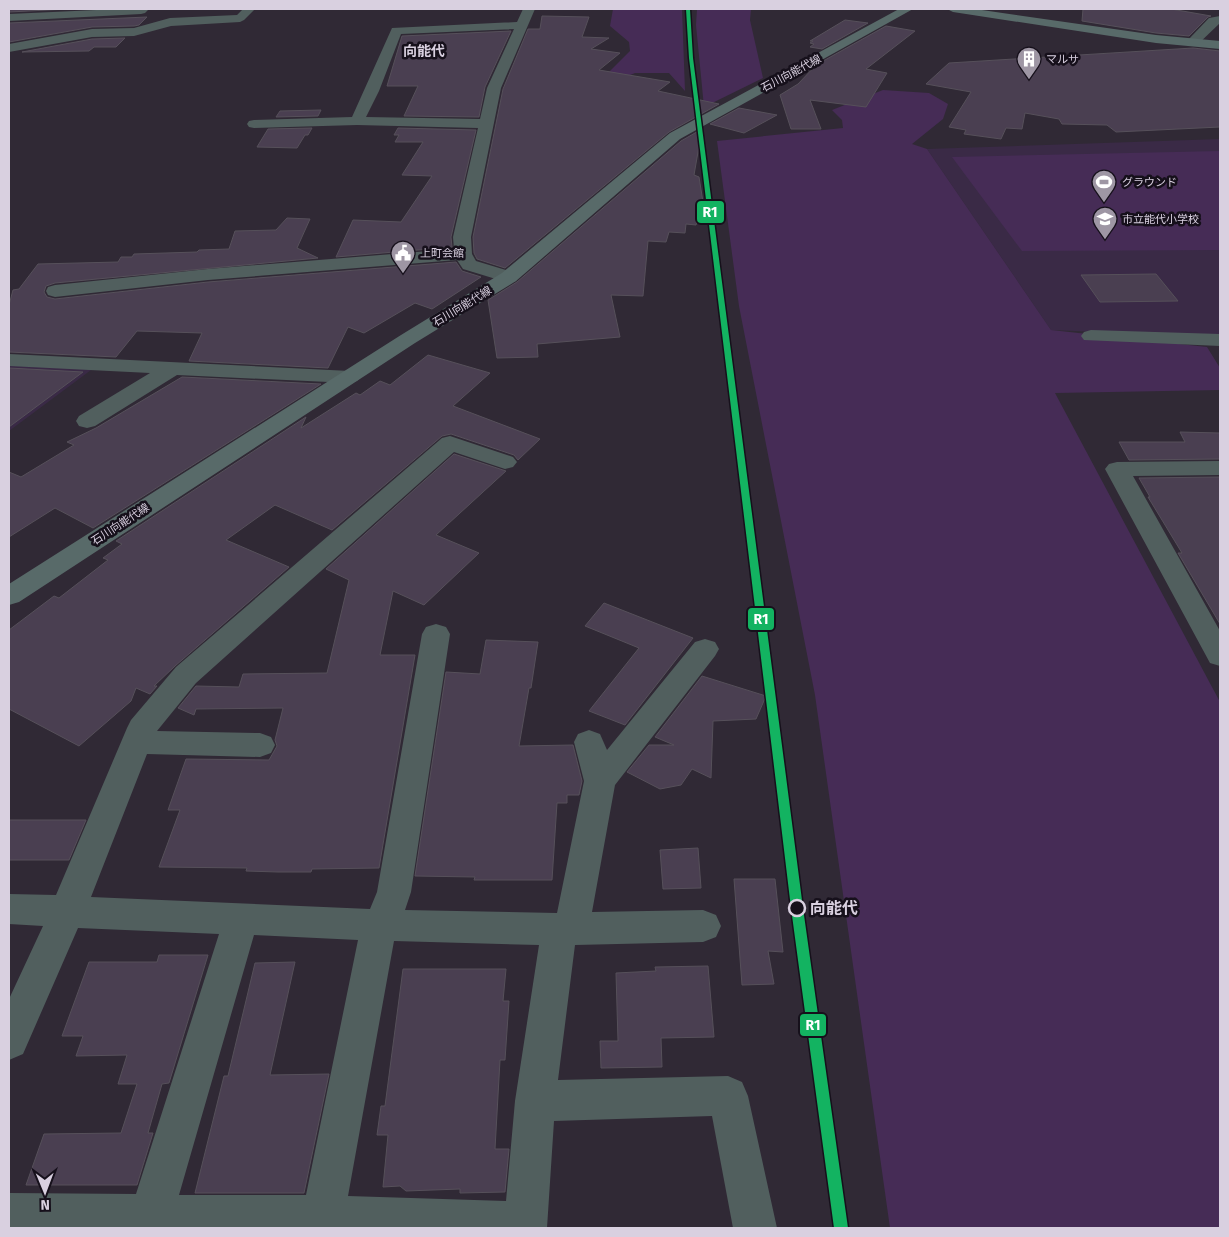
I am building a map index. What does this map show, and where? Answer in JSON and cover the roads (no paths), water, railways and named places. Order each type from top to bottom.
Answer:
[{"type":"main road","name":"石川向能代線","points":[[9,596],[350,377],[510,277],[675,136],[907,9]]},
{"type":"main road","points":[[953,9],[1192,43],[1220,45]]},
{"type":"street","points":[[14,18],[29,9]]},
{"type":"street","points":[[14,18],[141,11],[143,9]]},
{"type":"street","points":[[9,48],[92,33],[134,32],[170,22],[240,18],[250,9]]},
{"type":"street","points":[[510,277],[469,265],[463,254],[462,237],[494,88],[529,9]]},
{"type":"street","points":[[92,33],[107,13]]},
{"type":"street","points":[[1192,43],[1213,21],[1220,19]]},
{"type":"street","points":[[357,121],[372,92],[396,31],[522,25]]},
{"type":"street","points":[[16,61],[45,40]]},
{"type":"street","points":[[254,124],[357,121],[487,124]]},
{"type":"street","points":[[55,291],[123,281],[254,269],[463,254]]},
{"type":"street","points":[[1091,336],[1220,340]]},
{"type":"street","points":[[9,360],[350,377]]},
{"type":"street","points":[[87,421],[175,367]]},
{"type":"street","points":[[9,1042],[66,912],[142,728],[186,675],[450,443],[505,462]]},
{"type":"street","points":[[1220,468],[1117,468],[1220,656]]},
{"type":"street","points":[[322,1222],[374,946],[380,925],[394,892],[436,634]]},
{"type":"street","points":[[9,1215],[151,1216],[526,1226],[535,1101],[565,929],[600,781],[705,649]]},
{"type":"street","points":[[137,742],[260,745]]},
{"type":"street","points":[[589,742],[600,781]]},
{"type":"street","points":[[9,909],[380,925],[565,929],[703,926]]},
{"type":"street","points":[[151,1216],[241,920]]},
{"type":"street","points":[[535,1101],[728,1096],[755,1228]]},
{"type":"place","name":"マルサ","points":[[1029,80]]},
{"type":"place","name":"グラウンド","points":[[1104,203]]},
{"type":"place","name":"市立能代小学校","points":[[1105,240]]},
{"type":"place","name":"上町会館","points":[[403,274]]},
{"type":"place","name":"向能代","points":[[797,908]]},
{"type":"district","name":"向能代","points":[[424,51]]}]
